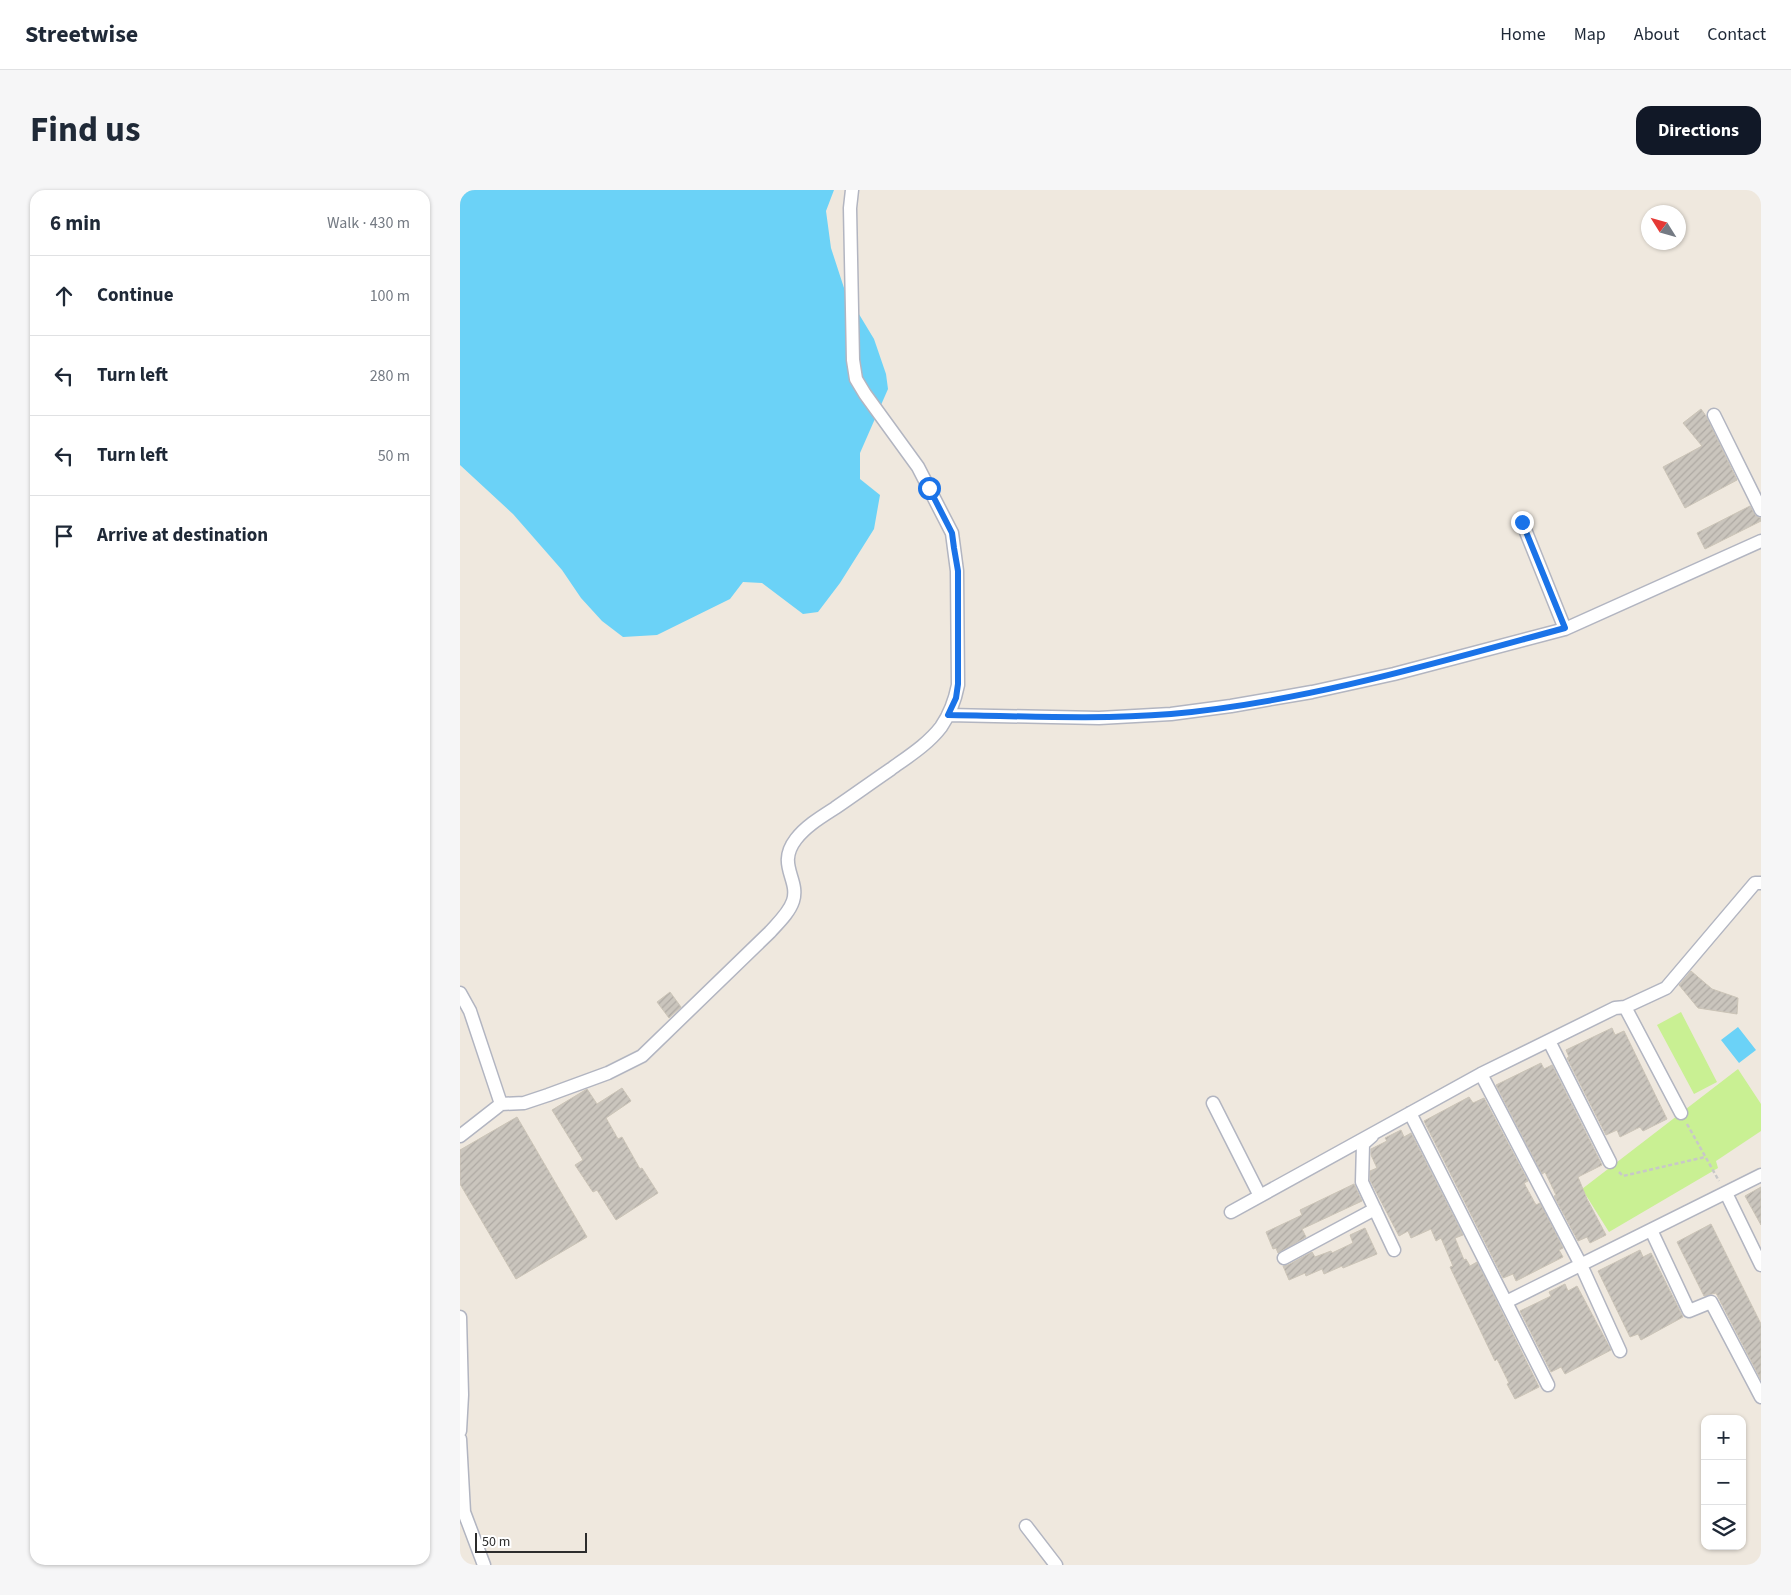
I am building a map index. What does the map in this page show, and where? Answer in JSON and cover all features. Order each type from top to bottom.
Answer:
[{"type":"street","points":[[460,1136],[501,1104],[524,1103],[548,1095],[608,1073],[642,1056],[770,932],[785,914],[793,901],[794,890],[787,863],[789,852],[796,839],[814,822],[913,754],[930,740],[941,727],[956,698],[958,684],[958,571],[952,533],[918,467],[856,379],[853,360],[850,217],[852,190]]},
{"type":"street","points":[[1714,415],[1761,510]]},
{"type":"street","points":[[1522,522],[1565,628]]},
{"type":"street","points":[[948,715],[1099,718],[1171,714],[1312,692],[1394,674],[1565,628],[1761,541]]},
{"type":"street","points":[[1231,1212],[1481,1074],[1615,1008],[1625,1008],[1666,988],[1755,883],[1761,883]]},
{"type":"street","points":[[460,993],[470,1010],[501,1104]]},
{"type":"street","points":[[1625,1008],[1681,1113]]},
{"type":"street","points":[[1549,1041],[1610,1162]]},
{"type":"street","points":[[1481,1074],[1581,1265],[1620,1350]]},
{"type":"street","points":[[1213,1103],[1260,1196]]},
{"type":"street","points":[[1410,1113],[1548,1385]]},
{"type":"street","points":[[1380,1129],[1363,1144],[1362,1182],[1394,1250]]},
{"type":"street","points":[[1506,1302],[1761,1175]]},
{"type":"street","points":[[1726,1193],[1761,1265]]},
{"type":"street","points":[[1284,1258],[1375,1209]]},
{"type":"street","points":[[1651,1230],[1689,1311],[1711,1302],[1761,1397]]},
{"type":"street","points":[[460,1317],[460,1431]]},
{"type":"street","points":[[460,1439],[464,1512],[484,1565]]},
{"type":"street","points":[[1026,1526],[1056,1565]]},
{"type":"path","points":[[1681,1113],[1726,1193]]},
{"type":"path","points":[[1610,1162],[1623,1176],[1706,1156]]},
{"type":"green space","points":[[1681,1012],[1717,1082],[1694,1094],[1657,1025]]},
{"type":"green space","points":[[1738,1069],[1761,1104],[1761,1131],[1716,1161],[1718,1168],[1609,1232],[1582,1189]]},
{"type":"water","points":[[460,190],[834,190],[826,211],[831,248],[845,291],[874,339],[886,374],[888,389],[860,453],[860,479],[880,495],[874,529],[840,583],[818,612],[803,614],[762,583],[743,582],[730,599],[657,635],[623,637],[602,621],[581,598],[562,570],[513,514],[460,465]]},
{"type":"water","points":[[1738,1027],[1756,1050],[1739,1063],[1721,1040]]},
{"type":"building","points":[[1701,409],[1737,480],[1685,508],[1663,467],[1702,446],[1683,423]]},
{"type":"building","points":[[1750,506],[1756,516],[1761,518],[1761,521],[1705,549],[1697,533]]},
{"type":"building","points":[[1691,971],[1712,989],[1738,998],[1737,1014],[1698,1008],[1679,985]]},
{"type":"building","points":[[670,992],[681,1007],[669,1018],[657,1002]]},
{"type":"building","points":[[1612,1028],[1615,1035],[1624,1031],[1667,1119],[1643,1131],[1640,1127],[1620,1137],[1617,1130],[1606,1135],[1567,1058],[1569,1057],[1566,1050]]},
{"type":"building","points":[[1541,1063],[1544,1069],[1552,1065],[1602,1165],[1578,1177],[1606,1235],[1590,1243],[1587,1237],[1578,1241],[1554,1196],[1556,1195],[1545,1172],[1542,1174],[1496,1085]]},
{"type":"building","points":[[622,1088],[631,1101],[606,1118],[618,1139],[622,1137],[640,1169],[642,1168],[658,1193],[616,1220],[597,1190],[593,1192],[575,1165],[583,1160],[552,1110],[587,1089],[597,1104]]},
{"type":"building","points":[[1469,1097],[1473,1103],[1484,1098],[1528,1181],[1524,1183],[1536,1205],[1540,1203],[1563,1248],[1559,1250],[1563,1257],[1516,1281],[1513,1274],[1503,1278],[1424,1121]]},
{"type":"building","points":[[517,1117],[587,1237],[516,1279],[460,1184],[460,1150]]},
{"type":"building","points":[[1401,1130],[1404,1137],[1411,1133],[1463,1235],[1455,1238],[1464,1260],[1466,1259],[1470,1266],[1477,1262],[1539,1387],[1515,1399],[1507,1384],[1509,1383],[1497,1359],[1495,1361],[1450,1267],[1453,1266],[1441,1238],[1436,1241],[1431,1229],[1411,1238],[1408,1231],[1399,1236],[1370,1180],[1370,1171],[1377,1168],[1371,1155],[1371,1149],[1387,1141],[1385,1138]]},
{"type":"building","points":[[1354,1184],[1362,1201],[1302,1229],[1306,1237],[1278,1253],[1276,1248],[1273,1249],[1266,1232],[1302,1215],[1300,1210]]},
{"type":"building","points":[[1761,1187],[1761,1225],[1745,1196]]},
{"type":"building","points":[[1711,1224],[1761,1324],[1761,1380],[1716,1293],[1704,1296],[1677,1242]]},
{"type":"building","points":[[1365,1228],[1377,1254],[1324,1274],[1322,1269],[1306,1276],[1305,1273],[1289,1280],[1283,1266],[1312,1252],[1315,1257],[1331,1251],[1332,1253],[1353,1243],[1350,1235]]},
{"type":"building","points":[[1640,1250],[1643,1257],[1651,1253],[1683,1317],[1641,1340],[1638,1334],[1630,1337],[1598,1271]]},
{"type":"building","points":[[1565,1284],[1568,1291],[1577,1286],[1611,1350],[1565,1374],[1561,1367],[1551,1372],[1520,1311],[1551,1296],[1549,1292]]},
{"type":"route","points":[[929,488],[952,533],[958,571],[958,684],[956,698],[948,715],[1099,718],[1171,714],[1231,706],[1312,692],[1394,674],[1565,628],[1522,522]]}]
